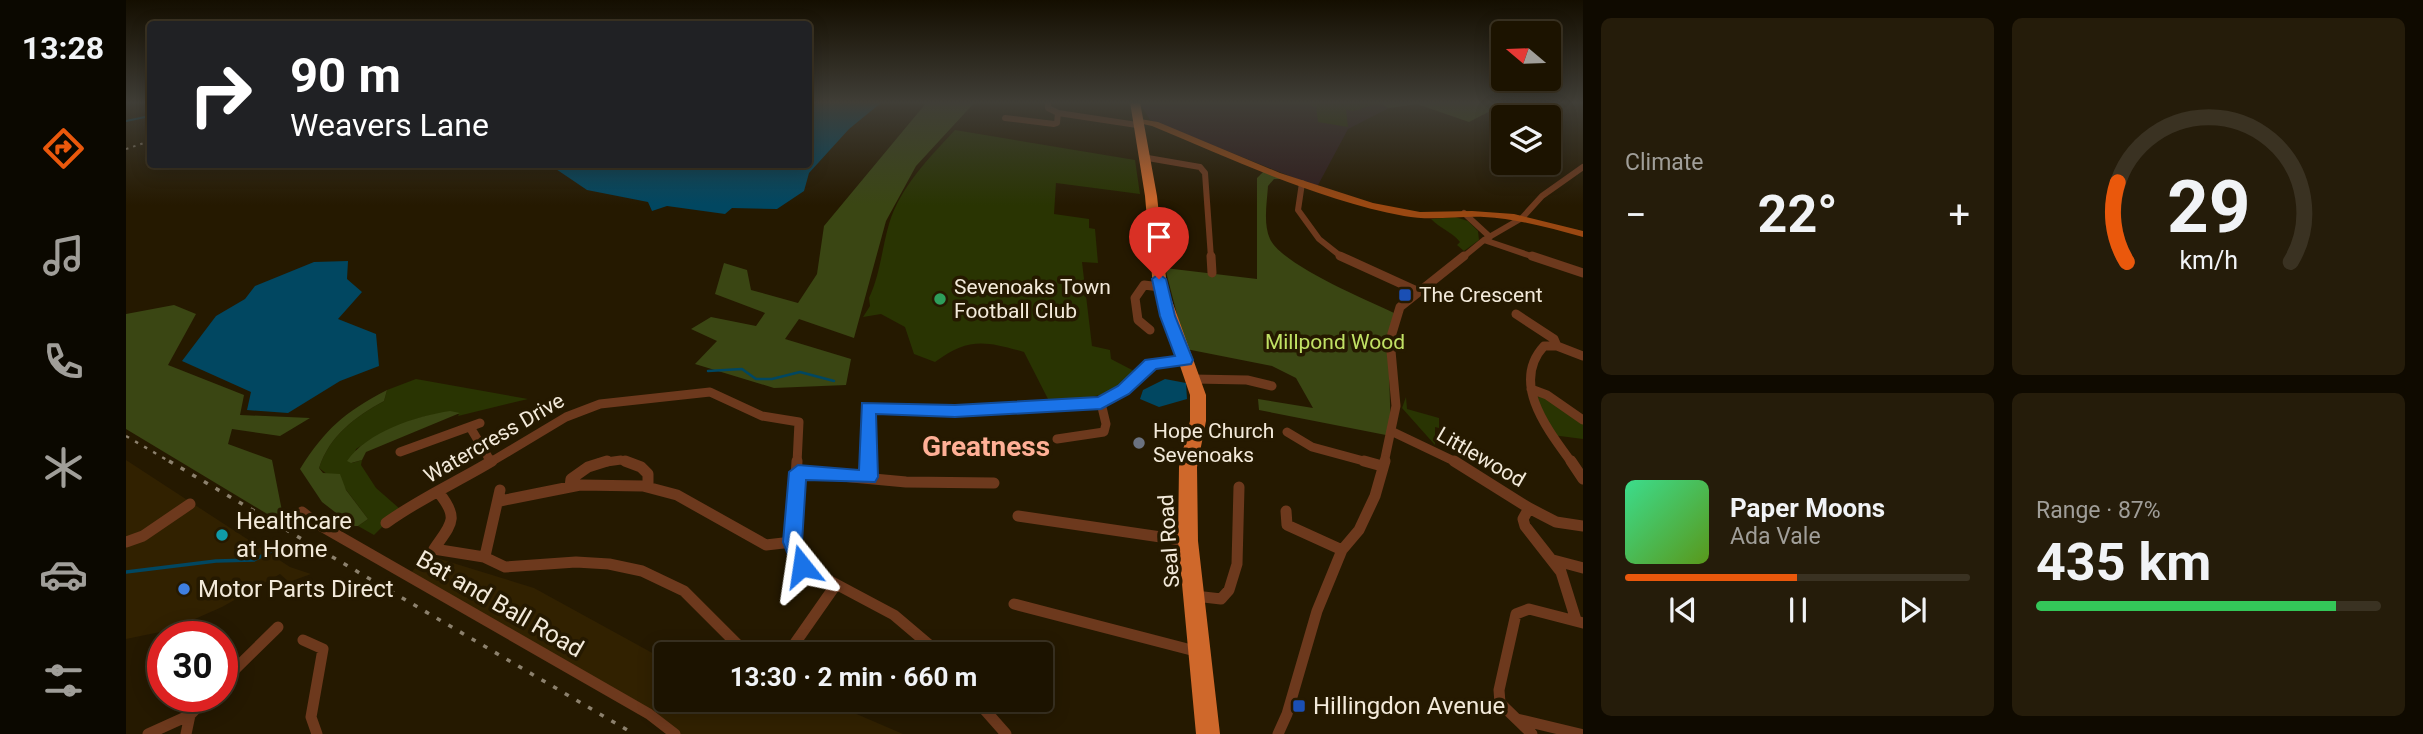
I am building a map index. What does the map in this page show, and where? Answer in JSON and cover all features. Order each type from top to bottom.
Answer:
[{"type":"highway","name":"Seal Road","points":[[1139,136],[1150,196],[1160,287],[1193,379],[1199,407],[1188,467],[1188,541],[1208,734]]},
{"type":"main road","points":[[1186,136],[1302,183],[1402,213],[1522,218],[1583,234]]},
{"type":"street","points":[[1142,157],[1200,167],[1205,173],[1212,274]]},
{"type":"street","points":[[1278,734],[1287,714],[1317,611],[1342,550],[1364,519],[1375,496],[1393,432],[1396,406],[1390,340],[1400,307],[1455,261],[1522,218],[1542,196],[1583,167]]},
{"type":"street","points":[[1302,183],[1298,210],[1314,234],[1347,260],[1418,291]]},
{"type":"street","points":[[1464,214],[1487,238],[1583,273]]},
{"type":"street","points":[[1150,330],[1138,320],[1135,298],[1144,285],[1160,287]]},
{"type":"street","points":[[1516,314],[1554,339],[1557,346]]},
{"type":"street","points":[[1583,356],[1557,346],[1544,346],[1532,356],[1531,389],[1539,415],[1578,464],[1583,479]]},
{"type":"street","points":[[869,477],[867,408],[955,411],[1101,403],[1124,390],[1151,364],[1185,360]]},
{"type":"street","points":[[1193,379],[1272,386]]},
{"type":"street","points":[[1531,389],[1548,396],[1583,421]]},
{"type":"street","name":"Watercress Drive","points":[[386,523],[413,504],[439,493],[587,408],[710,391],[762,416],[799,422],[798,472]]},
{"type":"street","points":[[1058,439],[1076,442],[1104,432],[1106,428],[1101,403]]},
{"type":"street","points":[[400,452],[422,438],[475,425],[491,462]]},
{"type":"street","points":[[1286,432],[1312,447],[1382,466]]},
{"type":"street","name":"Littlewood","points":[[1393,432],[1462,465],[1529,508],[1523,519],[1525,526],[1553,560],[1579,622]]},
{"type":"street","points":[[570,487],[571,479],[582,470],[604,462],[620,461],[645,469],[649,474],[648,487]]},
{"type":"street","points":[[926,642],[894,615],[835,586],[802,566],[792,542],[798,472],[918,483],[994,484]]},
{"type":"street","points":[[485,556],[486,536],[500,495],[604,484],[648,487],[677,495],[766,545],[792,542]]},
{"type":"street","points":[[1195,597],[1221,599],[1234,584],[1238,567],[1236,489]]},
{"type":"street","points":[[439,493],[452,509],[452,523],[434,549],[459,557],[485,556],[502,567],[584,560],[628,566],[676,585],[703,609],[731,642]]},
{"type":"street","points":[[126,542],[143,536],[189,503]]},
{"type":"street","points":[[1529,508],[1556,522],[1583,526]]},
{"type":"street","points":[[1286,511],[1287,525],[1342,550]]},
{"type":"street","name":"Bat and Ball Road","points":[[302,512],[316,523],[649,714],[675,734]]},
{"type":"street","points":[[1018,516],[1188,541]]},
{"type":"street","points":[[1553,560],[1583,568]]},
{"type":"street","points":[[796,642],[835,586]]},
{"type":"street","points":[[1014,604],[1201,653]]},
{"type":"street","points":[[1532,734],[1500,703],[1499,690],[1516,614],[1529,609],[1579,622]]},
{"type":"street","points":[[238,666],[278,627]]},
{"type":"street","points":[[303,640],[323,649],[311,717],[317,734]]},
{"type":"street","points":[[148,734],[193,712]]},
{"type":"street","points":[[987,712],[1006,734]]},
{"type":"street","points":[[186,734],[190,715]]},
{"type":"street","points":[[1515,719],[1580,734]]},
{"type":"shaded area","points":[[1191,136],[1344,136],[1317,187]]},
{"type":"shaded area","points":[[126,460],[290,567],[311,574],[289,582],[280,574],[222,607],[190,621],[147,621],[147,635],[126,639]]},
{"type":"shaded area","points":[[427,555],[534,588],[654,654],[654,712],[852,712],[903,734],[675,734],[408,576]]},
{"type":"green space","points":[[899,136],[943,136],[916,166],[886,221],[854,338],[799,319],[785,339],[851,359],[846,385],[774,388],[695,364],[717,341],[691,329],[711,317],[756,326],[765,313],[715,294],[724,263],[747,270],[751,290],[798,303],[817,274],[824,226]]},
{"type":"green space","points":[[949,136],[993,136],[1135,160],[1140,194],[1056,183],[1054,214],[1089,219],[1089,228],[1095,229],[1098,263],[1082,262],[1092,346],[1110,350],[1111,359],[1134,371],[1126,381],[1107,393],[1096,396],[1048,399],[1024,352],[999,345],[968,345],[957,348],[935,362],[914,354],[905,327],[881,314],[863,317],[870,306],[869,298],[894,210],[908,185]]},
{"type":"green space","name":"Millpond Wood","points":[[1264,171],[1284,179],[1274,179],[1268,186],[1267,227],[1270,239],[1278,249],[1326,281],[1394,313],[1388,338],[1391,436],[1259,410],[1258,399],[1313,408],[1296,378],[1272,366],[1186,349],[1165,268],[1257,279],[1257,178]]},
{"type":"green space","points":[[1455,217],[1468,221],[1478,231],[1479,240],[1464,251],[1457,245],[1460,242],[1457,239],[1431,219]]},
{"type":"green space","points":[[174,305],[196,314],[168,365],[244,395],[240,415],[310,418],[280,436],[232,429],[228,444],[272,460],[282,511],[274,518],[126,429],[126,314]]},
{"type":"green space","points":[[416,379],[528,399],[458,416],[459,414],[445,414],[418,418],[356,449],[352,463],[362,460],[361,465],[376,488],[400,509],[374,535],[358,526],[368,519],[344,487],[319,468],[330,446],[345,428],[384,401],[387,390]]},
{"type":"green space","points":[[387,390],[384,401],[363,414],[337,437],[319,468],[323,473],[340,474],[346,490],[368,519],[358,526],[353,526],[322,502],[300,469],[327,432],[359,406]]},
{"type":"green space","points":[[1539,391],[1583,420],[1583,439],[1552,435],[1533,399]]},
{"type":"green space","points":[[1406,397],[1407,409],[1439,418],[1439,428],[1435,427],[1435,445],[1402,408]]},
{"type":"green space","points":[[450,411],[460,413],[366,452],[362,460],[351,463],[347,461],[367,442],[393,427]]},
{"type":"water","points":[[812,136],[842,136],[809,173],[804,191],[777,209],[732,208],[725,214],[667,206],[652,211],[648,202],[587,190],[554,168],[812,168]]},
{"type":"water","points":[[348,261],[347,279],[362,292],[338,319],[376,334],[379,366],[340,381],[288,413],[247,410],[251,392],[182,361],[216,316],[245,299],[255,286],[314,262]]},
{"type":"water","points":[[1165,379],[1186,383],[1187,399],[1159,407],[1140,399],[1143,390]]},
{"type":"waterway","points":[[708,371],[742,369],[756,379],[772,379],[800,372],[834,381]]},
{"type":"waterway","points":[[126,572],[216,561],[254,560],[281,546]]},
{"type":"railway","points":[[126,149],[147,142]]},
{"type":"railway","points":[[126,436],[172,463]]},
{"type":"railway","points":[[169,461],[634,734]]},
{"type":"place","name":"The Crescent","points":[[1405,295]]},
{"type":"place","name":"Sevenoaks Town Football Club","points":[[940,299]]},
{"type":"place","name":"Hope Church Sevenoaks","points":[[1139,443]]},
{"type":"place","name":"Healthcare at Home","points":[[222,535]]},
{"type":"place","name":"Motor Parts Direct","points":[[184,589]]},
{"type":"place","name":"Hillingdon Avenue","points":[[1299,706]]},
{"type":"district","name":"Greatness","points":[[986,446]]},
{"type":"route","points":[[802,566],[792,542],[798,472],[869,477],[867,408],[955,411],[1101,403],[1124,390],[1151,364],[1163,360],[1185,360],[1168,316],[1159,279]]}]
